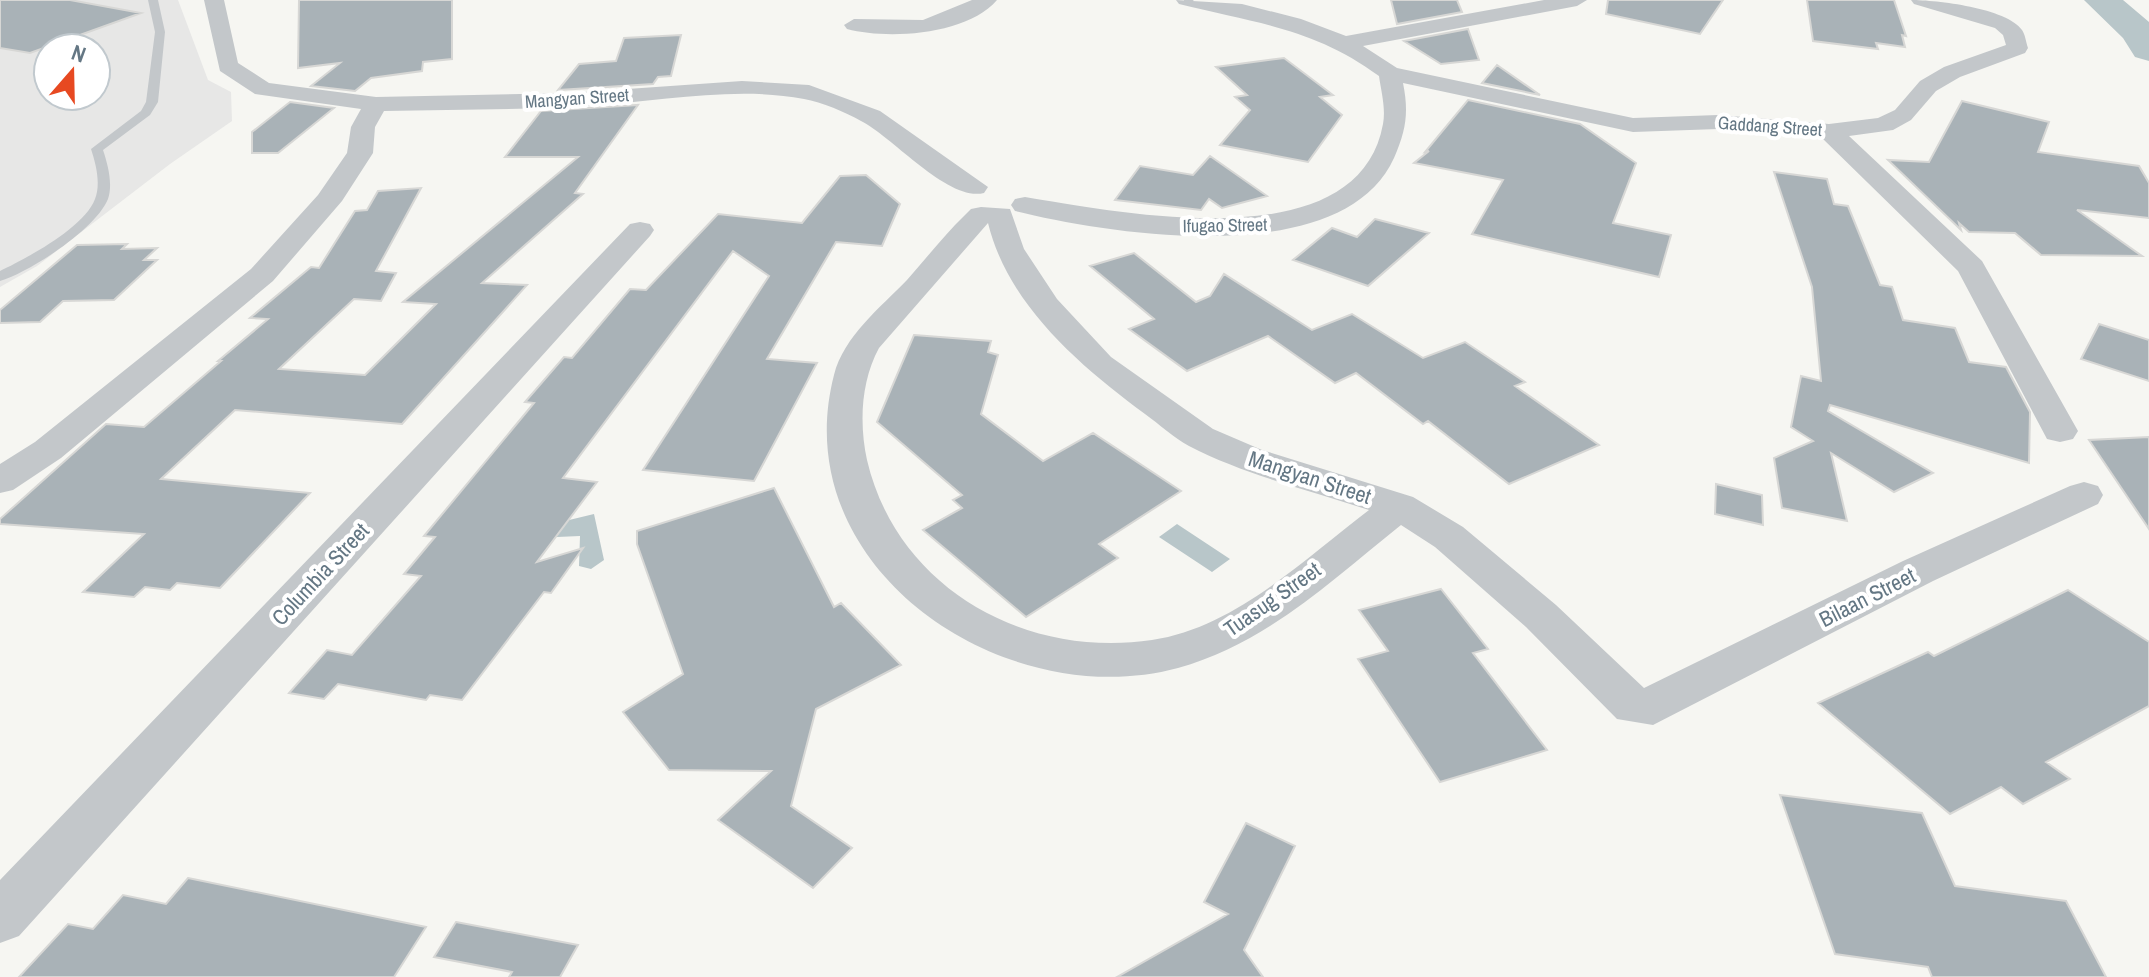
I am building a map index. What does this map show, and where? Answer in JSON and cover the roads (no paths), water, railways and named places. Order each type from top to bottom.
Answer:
[{"type":"street","name":"Mangyan Street","points":[[214,0],[228,66],[263,89],[376,104],[570,100],[742,88],[809,92],[871,116],[995,205],[1009,249],[1045,305],[1099,364],[1200,437],[1249,458],[1399,506],[1449,537],[1495,574],[1629,704],[1653,707]]},
{"type":"street","points":[[854,25],[919,29],[947,21],[987,0]]},
{"type":"street","points":[[1188,0],[1267,16],[1348,42],[1390,73]]},
{"type":"street","points":[[1348,42],[1577,0]]},
{"type":"street","name":"Gaddang Street","points":[[1390,73],[1633,125],[1718,122],[1829,131],[1884,125],[1903,115],[1928,86],[1952,72],[2017,48],[2013,32],[2002,24],[1921,0]]},
{"type":"street","name":"Ifugao Street","points":[[995,205],[1201,228],[1267,226],[1304,217],[1339,201],[1361,185],[1387,154],[1396,124],[1390,73]]},
{"type":"street","points":[[0,481],[48,450],[262,275],[328,201],[360,153],[363,127],[376,104]]},
{"type":"street","points":[[1829,131],[1971,267],[2060,431]]},
{"type":"street","name":"Tuasug Street","points":[[995,205],[869,338],[852,370],[842,419],[850,478],[873,529],[917,587],[971,626],[1050,654],[1117,659],[1175,652],[1232,632],[1399,506]]},
{"type":"street","name":"Columbia Street","points":[[0,918],[640,230]]},
{"type":"street","name":"Bilaan Street","points":[[1653,707],[1918,571],[2084,495]]},
{"type":"lane","points":[[0,277],[59,241],[94,211],[102,198],[97,149],[146,113],[152,102],[160,32],[153,0]]},
{"type":"waterway","points":[[2102,0],[2137,31],[2149,49]]}]
